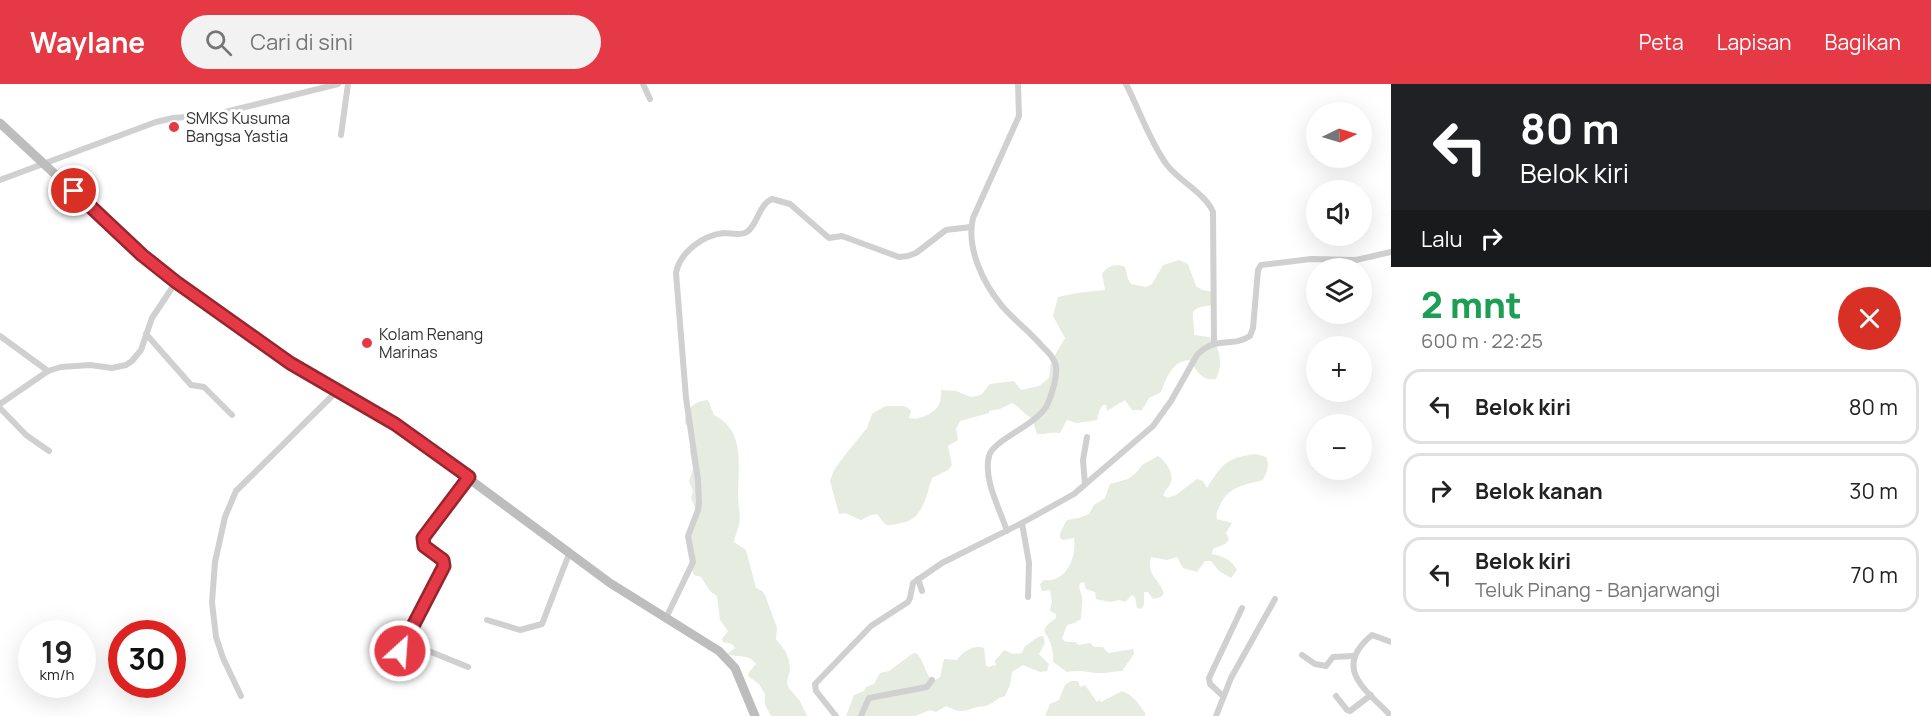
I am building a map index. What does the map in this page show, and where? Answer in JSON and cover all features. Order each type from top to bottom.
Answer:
[{"type":"main road","points":[[0,123],[142,255],[176,282],[290,363],[336,392],[395,424],[610,583],[726,658],[738,675],[755,716]]},
{"type":"street","points":[[0,180],[162,120],[213,116],[338,84]]},
{"type":"street","points":[[341,135],[348,84]]},
{"type":"street","points":[[643,84],[650,99]]},
{"type":"street","points":[[1007,531],[990,482],[989,454],[995,445],[1029,424],[1042,412],[1051,395],[1056,366],[1049,353],[998,300],[979,269],[975,257],[971,227],[973,218],[1018,116],[1018,84]]},
{"type":"street","points":[[1126,84],[1162,158],[1182,181],[1208,202],[1213,212],[1214,343]]},
{"type":"street","points":[[666,618],[693,562],[688,536],[699,503],[698,480],[686,398],[676,273],[682,257],[706,238],[720,234],[746,232],[753,226],[765,202],[772,199],[790,204],[829,238],[842,236],[899,257],[916,253],[946,230],[971,227]]},
{"type":"street","points":[[836,716],[816,691],[815,684],[871,626],[908,602],[912,585],[918,579],[942,563],[1074,494],[1153,426],[1203,349],[1214,343],[1243,340],[1250,336],[1253,328],[1258,270],[1261,265],[1311,259],[1356,260],[1391,252]]},
{"type":"street","points":[[49,451],[26,435],[0,406],[48,371],[61,367],[90,365],[112,369],[138,356],[152,318],[176,282]]},
{"type":"street","points":[[147,334],[190,385],[204,387],[232,415]]},
{"type":"street","points":[[0,336],[48,371]]},
{"type":"street","points":[[241,696],[216,636],[212,602],[215,562],[225,517],[236,491],[336,392]]},
{"type":"street","points":[[1085,484],[1083,460],[1087,437]]},
{"type":"street","points":[[400,651],[444,566],[443,560],[424,546],[423,538],[469,477]]},
{"type":"street","points":[[1022,523],[1029,563],[1029,597]]},
{"type":"street","points":[[488,620],[520,630],[542,624],[569,554]]},
{"type":"street","points":[[918,579],[922,591]]},
{"type":"street","points":[[1216,716],[1231,678],[1275,599]]},
{"type":"street","points":[[1223,696],[1210,684],[1209,678],[1242,608]]},
{"type":"street","points":[[1391,642],[1372,635],[1354,656],[1353,670],[1360,683],[1391,716]]},
{"type":"street","points":[[404,641],[468,667]]},
{"type":"street","points":[[1302,655],[1321,666],[1326,666],[1333,657],[1354,656]]},
{"type":"street","points":[[861,716],[869,698],[927,687],[932,680]]},
{"type":"street","points":[[1336,696],[1350,711],[1371,695]]},
{"type":"shaded area","points":[[1179,260],[1188,264],[1196,286],[1202,290],[1215,292],[1214,305],[1198,308],[1193,313],[1193,317],[1194,335],[1209,337],[1220,356],[1220,368],[1216,379],[1203,377],[1189,360],[1183,361],[1174,367],[1161,392],[1149,398],[1142,410],[1132,410],[1125,400],[1107,411],[1106,405],[1103,405],[1097,420],[1076,423],[1067,420],[1060,433],[1037,434],[1032,418],[1012,403],[989,411],[989,413],[960,421],[956,429],[958,440],[948,446],[952,465],[948,470],[932,478],[923,506],[914,517],[908,521],[888,525],[877,514],[861,520],[845,513],[839,514],[830,481],[834,470],[867,428],[872,414],[885,406],[904,406],[911,410],[909,418],[922,417],[932,413],[938,406],[941,390],[956,391],[971,397],[981,395],[990,384],[1014,381],[1021,390],[1039,386],[1049,378],[1051,362],[1065,338],[1053,316],[1058,297],[1105,290],[1102,274],[1106,269],[1115,265],[1125,267],[1131,284],[1146,287],[1152,284],[1163,265]]},
{"type":"shaded area","points":[[708,400],[714,415],[731,430],[738,450],[740,517],[734,542],[746,550],[756,588],[765,595],[777,628],[776,639],[786,652],[789,661],[788,687],[800,701],[807,716],[771,716],[765,705],[765,694],[759,684],[748,676],[756,664],[746,657],[727,654],[735,648],[732,644],[723,642],[722,639],[728,631],[720,620],[717,596],[710,591],[701,577],[694,575],[688,556],[687,536],[696,510],[691,498],[693,491],[689,481],[693,469],[690,452],[693,433],[692,429],[685,424],[685,419],[691,407],[698,402]]},
{"type":"shaded area","points":[[1256,454],[1266,457],[1268,463],[1263,480],[1233,490],[1224,499],[1217,512],[1217,519],[1232,523],[1226,533],[1229,540],[1213,549],[1212,554],[1227,559],[1235,566],[1237,570],[1231,578],[1219,571],[1211,561],[1205,561],[1197,572],[1183,568],[1177,557],[1167,560],[1151,557],[1150,568],[1164,593],[1161,597],[1153,599],[1148,592],[1144,592],[1144,605],[1141,609],[1137,608],[1135,597],[1132,595],[1125,602],[1096,599],[1095,592],[1086,589],[1084,582],[1080,583],[1081,619],[1067,625],[1062,639],[1079,645],[1090,643],[1094,647],[1103,647],[1108,653],[1133,649],[1134,654],[1122,671],[1107,673],[1067,672],[1053,662],[1051,645],[1044,631],[1047,625],[1056,618],[1056,614],[1050,611],[1052,601],[1050,590],[1042,591],[1040,584],[1044,580],[1052,580],[1064,573],[1072,560],[1074,538],[1062,540],[1060,538],[1060,533],[1067,520],[1089,514],[1094,505],[1105,498],[1110,484],[1128,479],[1142,465],[1158,456],[1166,464],[1172,478],[1163,495],[1167,498],[1176,495],[1197,479],[1203,481],[1207,488],[1226,463],[1238,457]]},
{"type":"shaded area","points":[[1043,636],[1045,643],[1039,654],[1049,664],[1047,671],[1040,672],[1023,665],[1012,672],[1005,696],[987,706],[962,711],[946,706],[936,712],[930,710],[915,716],[846,716],[854,695],[874,684],[880,673],[889,671],[912,654],[916,653],[919,656],[928,675],[934,681],[940,677],[944,659],[957,660],[969,650],[980,647],[984,648],[988,667],[996,665],[995,661],[1004,650],[1013,654],[1022,653],[1025,646]]},
{"type":"shaded area","points":[[1071,681],[1078,681],[1080,687],[1085,685],[1097,702],[1122,691],[1133,697],[1145,716],[1045,716],[1050,704],[1059,700],[1065,685]]},
{"type":"place","name":"SMKS Kusuma Bangsa Yastia","points":[[174,127]]},
{"type":"place","name":"Kolam Renang Marinas","points":[[367,343]]},
{"type":"route","points":[[74,191],[142,255],[176,282],[290,363],[336,392],[395,424],[469,477],[423,538],[424,546],[445,563],[400,651]]}]
